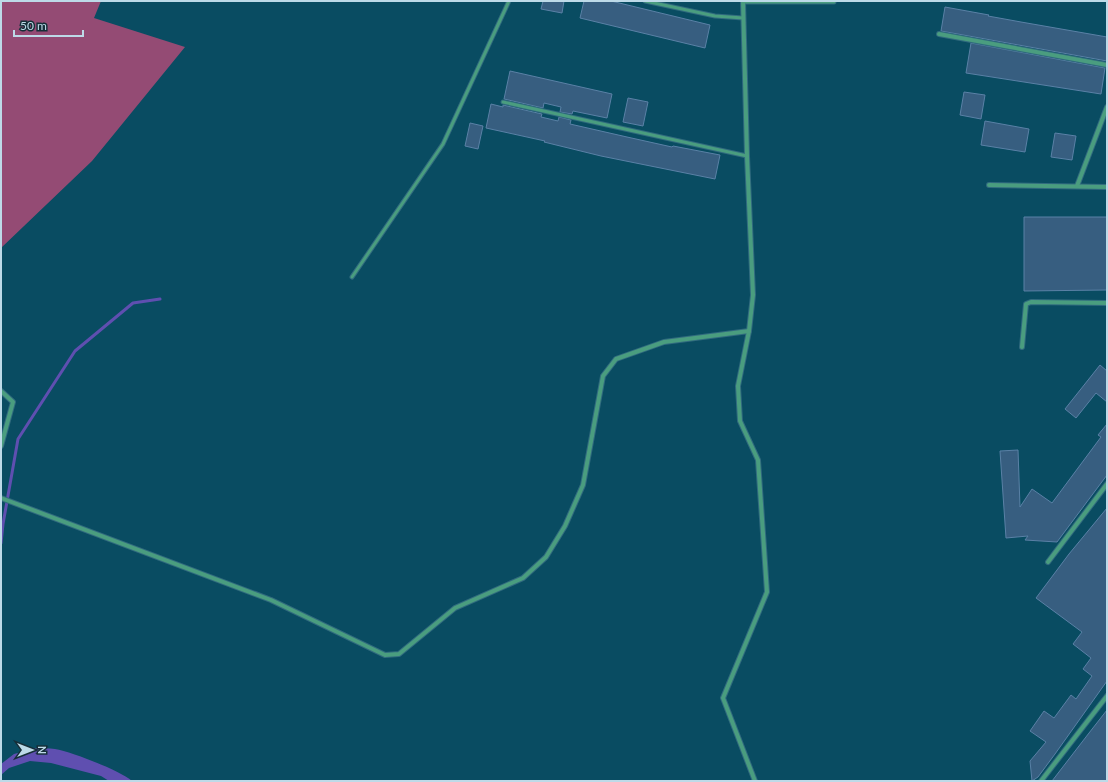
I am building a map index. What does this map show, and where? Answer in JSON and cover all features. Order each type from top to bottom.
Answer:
[{"type":"street","points":[[743,1],[746,156],[754,295],[749,331],[738,386],[740,421],[758,460],[767,592],[723,698],[755,781]]},
{"type":"street","points":[[939,34],[1107,66]]},
{"type":"street","points":[[1077,186],[1107,107]]},
{"type":"street","points":[[989,185],[1107,187]]},
{"type":"street","points":[[1022,347],[1026,304],[1031,302],[1107,303]]},
{"type":"street","points":[[1,500],[272,600],[385,655],[399,654],[455,608],[523,578],[546,557],[565,526],[583,485],[603,376],[616,359],[664,342],[749,331]]},
{"type":"street","points":[[1,391],[13,402],[1,446]]},
{"type":"street","points":[[1048,562],[1107,484]]},
{"type":"street","points":[[1041,781],[1107,696]]},
{"type":"lane","points":[[352,277],[443,144],[509,1]]},
{"type":"lane","points":[[645,1],[715,16],[743,18]]},
{"type":"lane","points":[[743,1],[834,2]]},
{"type":"lane","points":[[503,102],[746,156]]},
{"type":"shaded area","points":[[1,1],[101,1],[94,18],[185,47],[92,161],[1,248]]},
{"type":"shaded area","points":[[36,748],[55,749],[72,754],[95,762],[132,781],[109,781],[101,776],[51,763],[30,761],[9,768],[1,775],[1,764],[14,754]]},
{"type":"building","points":[[543,1],[564,1],[562,13],[541,9]]},
{"type":"building","points":[[584,1],[611,1],[710,25],[705,48],[580,18]]},
{"type":"building","points":[[945,7],[1107,37],[1107,61],[941,31]]},
{"type":"building","points":[[971,43],[1105,68],[1101,94],[966,73]]},
{"type":"building","points":[[510,71],[612,94],[607,118],[573,111],[572,114],[560,112],[561,107],[544,103],[543,108],[504,99]]},
{"type":"building","points":[[964,92],[985,95],[981,119],[960,115]]},
{"type":"building","points":[[628,98],[648,102],[643,126],[623,122]]},
{"type":"building","points":[[491,104],[503,107],[503,105],[542,114],[541,117],[558,121],[559,117],[571,120],[570,124],[627,137],[672,147],[720,155],[715,179],[601,156],[544,142],[545,141],[486,128]]},
{"type":"building","points":[[985,121],[1029,129],[1025,152],[981,145]]},
{"type":"building","points":[[470,123],[483,126],[478,149],[465,146]]},
{"type":"building","points":[[1055,133],[1076,136],[1072,160],[1051,157]]},
{"type":"building","points":[[1024,217],[1107,217],[1107,290],[1024,291]]},
{"type":"building","points":[[1100,365],[1107,371],[1107,402],[1096,393],[1076,418],[1065,409]]},
{"type":"building","points":[[1107,424],[1107,475],[1057,542],[1025,540],[1028,536],[1006,538],[1000,451],[1018,450],[1020,507],[1032,489],[1052,503],[1101,437],[1098,435]]},
{"type":"building","points":[[1107,508],[1107,681],[1038,777],[1032,781],[1030,761],[1046,742],[1030,731],[1044,711],[1054,718],[1071,695],[1076,699],[1092,676],[1083,669],[1091,658],[1073,644],[1082,632],[1036,598],[1069,554]]},
{"type":"building","points":[[1107,710],[1107,781],[1052,781],[1089,733]]},
{"type":"waterway","points":[[1,543],[18,439],[75,351],[133,303],[160,299]]}]
